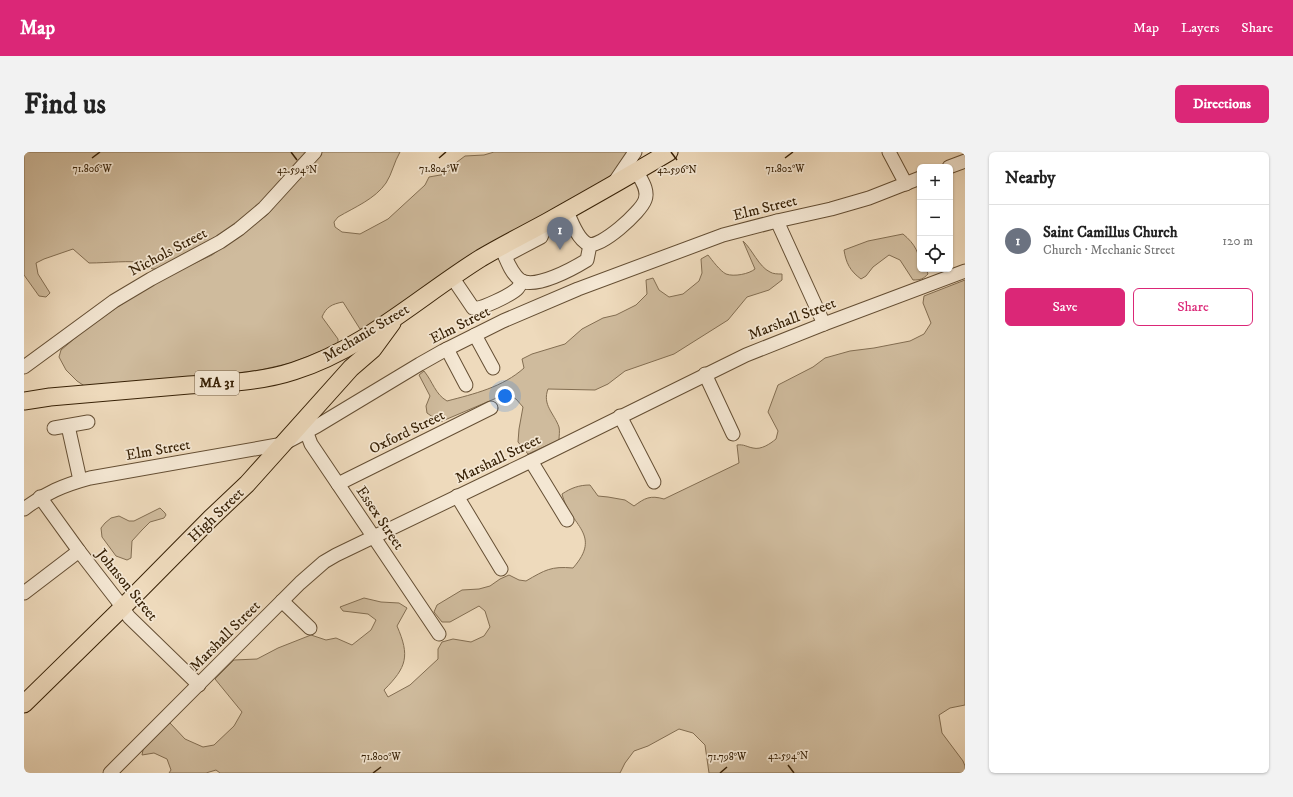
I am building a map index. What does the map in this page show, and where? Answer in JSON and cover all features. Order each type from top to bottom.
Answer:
[{"type":"main road","name":"Mechanic Street","points":[[24,401],[50,397],[234,382],[266,378],[306,367],[330,357],[356,342],[452,277],[541,231],[567,211],[669,152]]},
{"type":"main road","name":"High Street","points":[[24,704],[247,484],[283,444],[308,423],[351,368],[373,349],[396,316]]},
{"type":"street","name":"Nichols Street","points":[[24,368],[114,301],[151,279],[220,242],[239,229],[270,203],[315,152]]},
{"type":"street","points":[[612,186],[635,152]]},
{"type":"street","points":[[889,152],[906,184]]},
{"type":"street","points":[[953,166],[965,161]]},
{"type":"street","points":[[590,245],[603,240],[638,212],[646,200],[646,190],[636,172]]},
{"type":"street","name":"Elm Street","points":[[308,423],[448,349],[542,304],[723,235],[777,220],[831,209],[868,198],[917,179]]},
{"type":"street","points":[[567,211],[574,228],[583,241],[590,245]]},
{"type":"street","points":[[777,220],[824,324]]},
{"type":"street","points":[[503,251],[513,272],[522,281],[536,282],[561,274],[587,260],[590,245]]},
{"type":"street","name":"Marshall Street","points":[[110,773],[300,583],[324,562],[373,536],[531,461],[760,348],[965,271]]},
{"type":"street","points":[[452,277],[473,308],[478,309],[488,305],[517,288],[522,281]]},
{"type":"street","points":[[476,335],[493,368]]},
{"type":"street","points":[[448,349],[466,385]]},
{"type":"street","points":[[705,374],[733,434]]},
{"type":"street","name":"Oxford Street","points":[[338,484],[490,408]]},
{"type":"street","points":[[620,416],[654,482]]},
{"type":"street","points":[[54,428],[88,422]]},
{"type":"street","name":"Essex Street","points":[[308,423],[309,440],[311,444],[439,634]]},
{"type":"street","points":[[68,426],[80,480]]},
{"type":"street","points":[[283,444],[298,440],[311,444]]},
{"type":"street","name":"Elm Street","points":[[24,509],[40,497],[67,484],[80,480],[283,444]]},
{"type":"street","points":[[531,461],[567,520]]},
{"type":"street","points":[[457,496],[501,569]]},
{"type":"street","name":"Johnson Street","points":[[40,497],[78,551],[129,617],[199,685]]},
{"type":"street","points":[[24,593],[78,551]]},
{"type":"street","points":[[282,601],[310,628]]},
{"type":"shaded area","points":[[24,152],[310,152],[258,205],[228,230],[160,269],[152,269],[148,263],[141,262],[89,263],[73,249],[36,263],[38,274],[50,293],[46,297],[39,296],[24,275]]},
{"type":"shaded area","points":[[322,152],[400,152],[386,183],[381,189],[364,202],[338,217],[334,222],[335,227],[342,232],[360,234],[388,219],[425,185],[429,177],[446,174],[465,156],[484,155],[494,152],[630,152],[609,180],[364,330],[360,329],[343,302],[330,306],[322,317],[338,339],[338,343],[291,363],[260,370],[191,379],[86,387],[77,381],[66,370],[59,357],[61,350],[81,333],[116,308],[159,280],[212,255],[267,215]]},
{"type":"shaded area","points":[[903,234],[911,241],[917,252],[917,272],[927,272],[928,274],[923,278],[913,280],[900,260],[889,255],[873,267],[866,276],[861,279],[849,266],[844,250],[868,241]]},
{"type":"shaded area","points":[[743,241],[766,270],[777,274],[782,274],[782,280],[769,290],[747,297],[728,320],[674,354],[625,371],[608,384],[595,390],[548,389],[546,400],[549,409],[559,427],[559,440],[528,454],[518,442],[523,407],[516,399],[506,394],[440,422],[427,413],[426,406],[430,396],[419,375],[424,371],[440,395],[447,401],[467,396],[498,385],[516,375],[524,368],[522,359],[532,354],[565,344],[582,329],[603,318],[616,315],[636,305],[647,294],[646,280],[653,278],[659,290],[669,297],[683,294],[699,281],[702,273],[701,259],[708,255],[726,274],[737,275],[752,271],[755,269]]},
{"type":"shaded area","points":[[965,280],[965,705],[950,708],[939,715],[942,733],[963,761],[965,773],[709,773],[705,745],[693,733],[679,729],[648,746],[634,751],[620,773],[220,773],[216,770],[206,773],[169,773],[171,770],[167,759],[154,753],[142,755],[143,750],[165,724],[170,723],[185,739],[203,747],[214,745],[234,726],[242,712],[215,679],[234,660],[257,659],[278,648],[311,635],[326,640],[336,638],[352,645],[371,630],[376,620],[368,614],[343,611],[340,607],[364,598],[381,602],[399,603],[407,608],[397,626],[404,645],[404,661],[398,675],[384,690],[388,697],[410,685],[438,659],[438,649],[442,642],[453,639],[471,642],[484,636],[490,627],[485,611],[479,606],[450,622],[442,622],[434,612],[437,605],[462,590],[479,589],[490,586],[509,575],[519,580],[526,581],[553,568],[573,568],[585,547],[585,538],[582,530],[566,505],[562,494],[575,487],[590,485],[598,496],[625,500],[634,506],[651,497],[664,499],[739,463],[737,445],[759,448],[768,445],[776,439],[778,431],[768,412],[778,385],[813,367],[825,358],[850,351],[910,341],[924,334],[931,323],[923,303],[924,296]]},
{"type":"shaded area","points":[[160,508],[166,515],[164,518],[150,522],[132,541],[131,558],[127,560],[116,556],[102,537],[101,528],[105,523],[111,518],[119,516],[129,521],[134,521]]},
{"type":"place","name":"Saint Camillus Church","points":[[560,250]]}]
